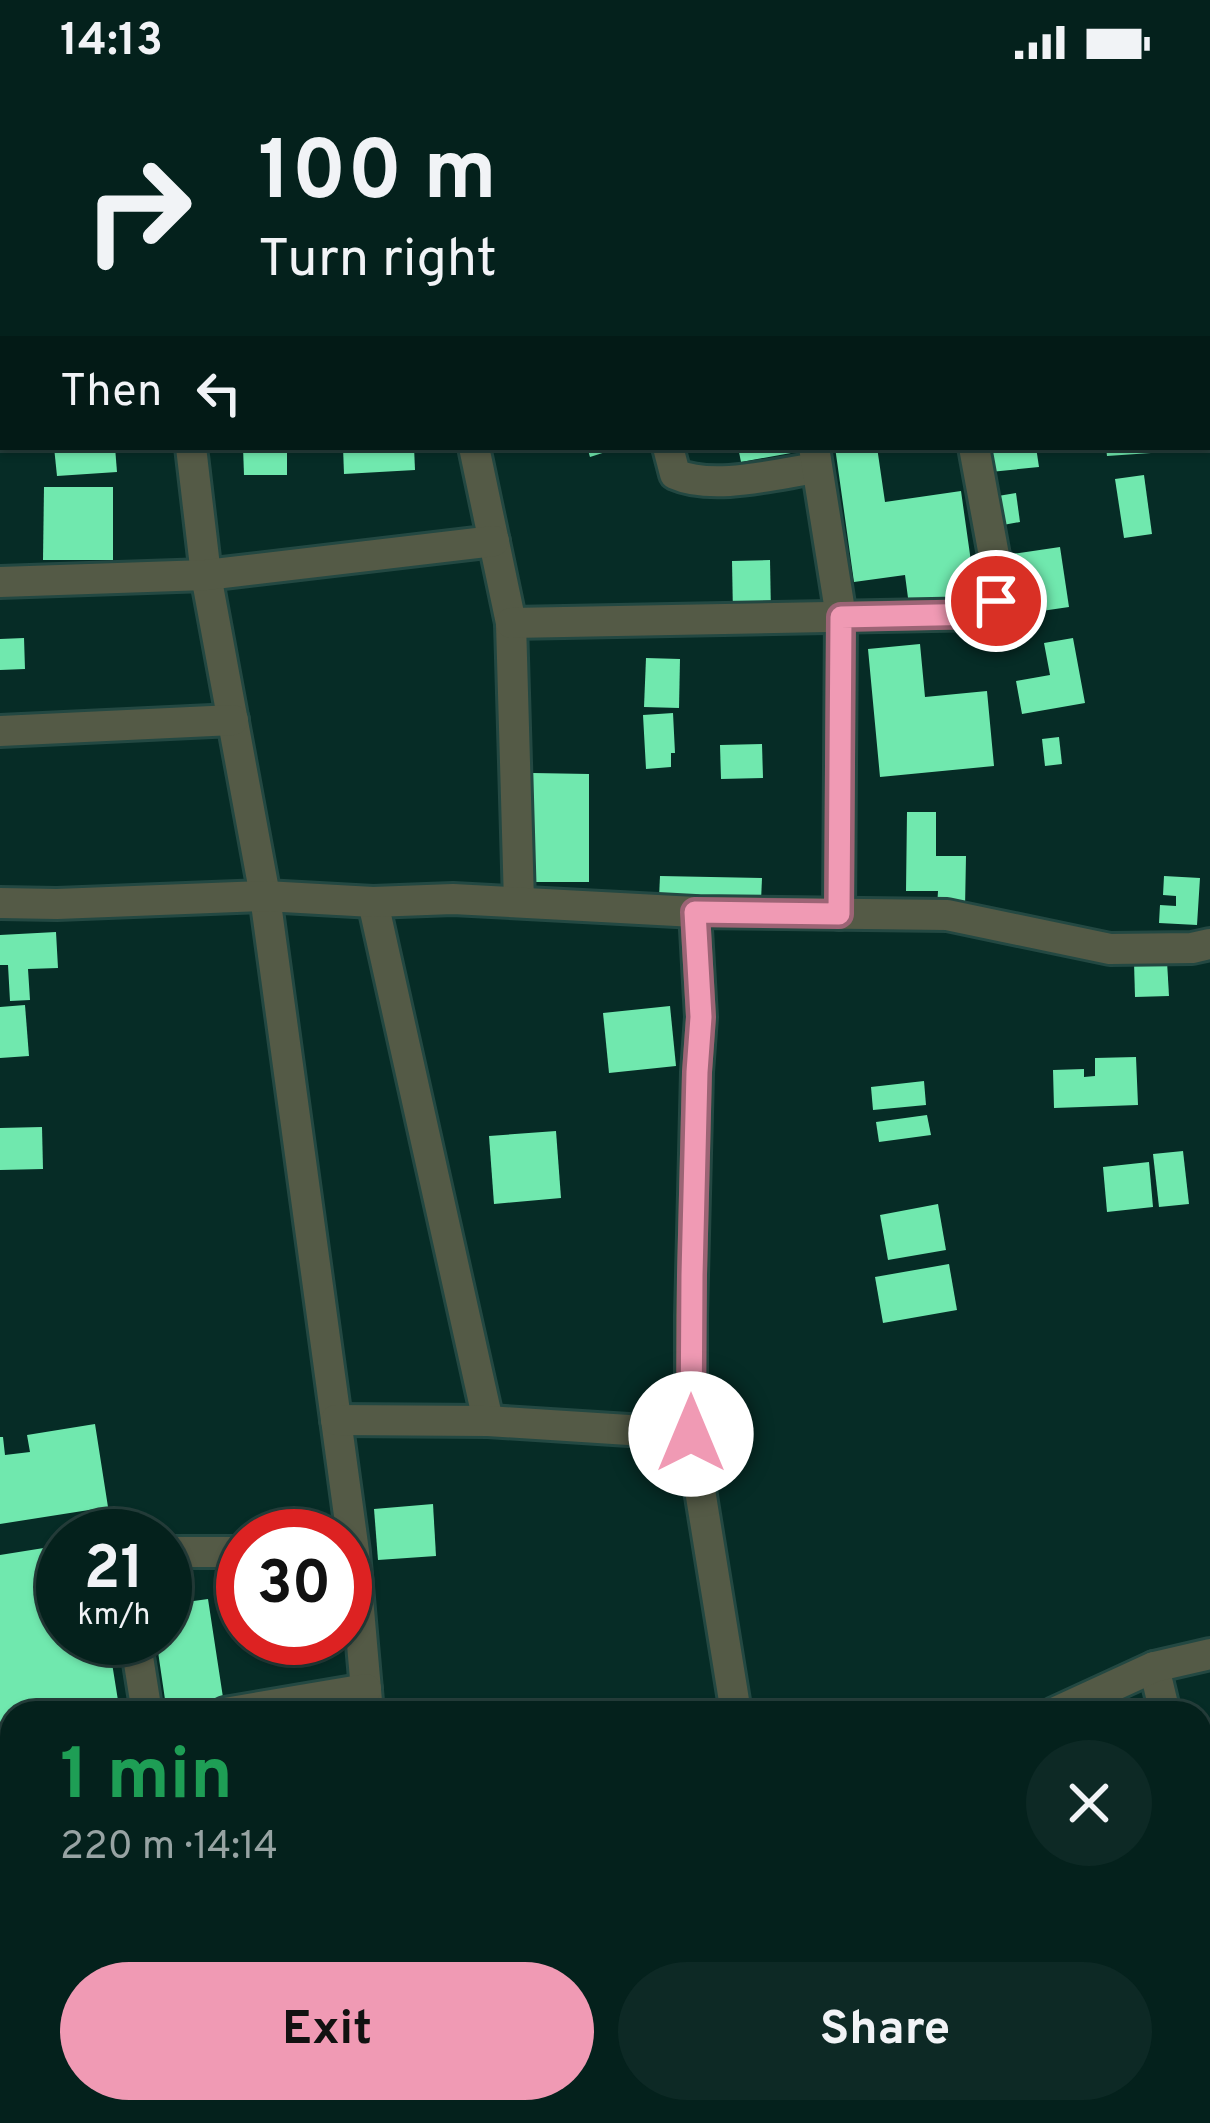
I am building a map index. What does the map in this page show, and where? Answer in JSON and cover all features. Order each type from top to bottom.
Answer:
[{"type":"street","points":[[191,450],[206,575],[265,896],[345,1509]]},
{"type":"street","points":[[475,450],[511,623],[519,902]]},
{"type":"street","points":[[669,450],[674,474],[709,482],[815,458],[841,617],[839,914]]},
{"type":"street","points":[[511,623],[984,614],[996,610],[995,561],[975,450]]},
{"type":"street","points":[[0,582],[206,575],[494,541]]},
{"type":"street","points":[[0,731],[233,720]]},
{"type":"street","points":[[0,903],[265,896],[373,902],[453,899],[695,912],[947,915],[1110,949],[1210,944]]},
{"type":"street","points":[[373,902],[488,1421]]},
{"type":"street","points":[[695,912],[701,1017],[691,1434],[734,1701]]},
{"type":"street","points":[[336,1420],[488,1421],[691,1434]]},
{"type":"street","points":[[1080,1701],[1154,1667],[1210,1654]]},
{"type":"street","points":[[140,1665],[144,1701]]},
{"type":"street","points":[[363,1665],[367,1701]]},
{"type":"street","points":[[1154,1667],[1162,1701]]},
{"type":"building","points":[[54,450],[115,450],[117,472],[57,476]]},
{"type":"building","points":[[243,450],[287,450],[287,475],[244,475]]},
{"type":"building","points":[[343,450],[414,450],[415,470],[344,474]]},
{"type":"building","points":[[739,450],[790,450],[791,453],[741,462]]},
{"type":"building","points":[[835,450],[877,450],[885,502],[961,491],[977,604],[910,613],[905,575],[854,582]]},
{"type":"building","points":[[977,450],[1036,450],[1039,467],[980,473]]},
{"type":"building","points":[[1106,450],[1151,453],[1107,456]]},
{"type":"building","points":[[1144,475],[1152,534],[1124,538],[1115,479]]},
{"type":"building","points":[[44,487],[113,487],[113,560],[43,560]]},
{"type":"building","points":[[1016,493],[1020,522],[1003,525],[998,496]]},
{"type":"building","points":[[1060,547],[1069,607],[1007,616],[998,556]]},
{"type":"building","points":[[770,560],[771,614],[733,615],[732,561]]},
{"type":"building","points":[[24,638],[25,669],[0,670],[0,639]]},
{"type":"building","points":[[1073,638],[1085,703],[1022,714],[1016,681],[1050,675],[1044,643]]},
{"type":"building","points":[[920,644],[925,697],[987,691],[994,766],[880,777],[868,649]]},
{"type":"building","points":[[646,658],[680,659],[679,708],[644,707]]},
{"type":"building","points":[[673,713],[671,767],[646,769],[643,715]]},
{"type":"building","points":[[1059,737],[1062,764],[1045,766],[1042,739]]},
{"type":"building","points":[[762,744],[763,778],[721,779],[720,745]]},
{"type":"building","points":[[533,773],[589,774],[589,882],[533,882]]},
{"type":"building","points":[[907,812],[936,812],[936,856],[966,856],[965,908],[937,908],[938,891],[906,891]]},
{"type":"building","points":[[660,876],[762,878],[761,901],[659,898]]},
{"type":"building","points":[[1164,876],[1200,878],[1197,925],[1159,923],[1160,905],[1176,906],[1176,896],[1163,895]]},
{"type":"building","points":[[56,932],[58,968],[28,969],[30,1000],[10,1001],[8,965],[0,965],[0,935]]},
{"type":"building","points":[[1167,961],[1169,996],[1135,997],[1134,962]]},
{"type":"building","points":[[25,1005],[29,1056],[0,1058],[0,1007]]},
{"type":"building","points":[[670,1006],[676,1066],[609,1073],[603,1013]]},
{"type":"building","points":[[1136,1057],[1138,1105],[1054,1108],[1053,1070],[1084,1069],[1084,1077],[1095,1076],[1095,1058]]},
{"type":"building","points":[[924,1081],[926,1105],[873,1110],[871,1087]]},
{"type":"building","points":[[927,1115],[931,1135],[879,1142],[876,1122]]},
{"type":"building","points":[[42,1127],[43,1169],[0,1170],[0,1128]]},
{"type":"building","points":[[556,1131],[561,1198],[494,1204],[489,1136]]},
{"type":"building","points":[[1183,1151],[1189,1204],[1159,1207],[1153,1154]]},
{"type":"building","points":[[1149,1162],[1153,1207],[1107,1212],[1103,1167]]},
{"type":"building","points":[[938,1204],[946,1250],[888,1260],[880,1215]]},
{"type":"building","points":[[949,1264],[957,1310],[883,1323],[875,1277]]},
{"type":"building","points":[[95,1424],[108,1507],[36,1509],[36,1518],[0,1524],[0,1437],[5,1455],[30,1452],[27,1435]]},
{"type":"building","points":[[433,1504],[436,1556],[378,1560],[374,1509]]},
{"type":"building","points":[[36,1549],[36,1665],[112,1665],[118,1701],[0,1701],[0,1555]]},
{"type":"building","points":[[208,1599],[224,1701],[165,1701],[160,1665],[192,1665],[192,1601]]},
{"type":"route","points":[[691,1434],[701,1017],[695,912],[839,914],[841,617],[984,614],[996,610],[996,601]]}]
